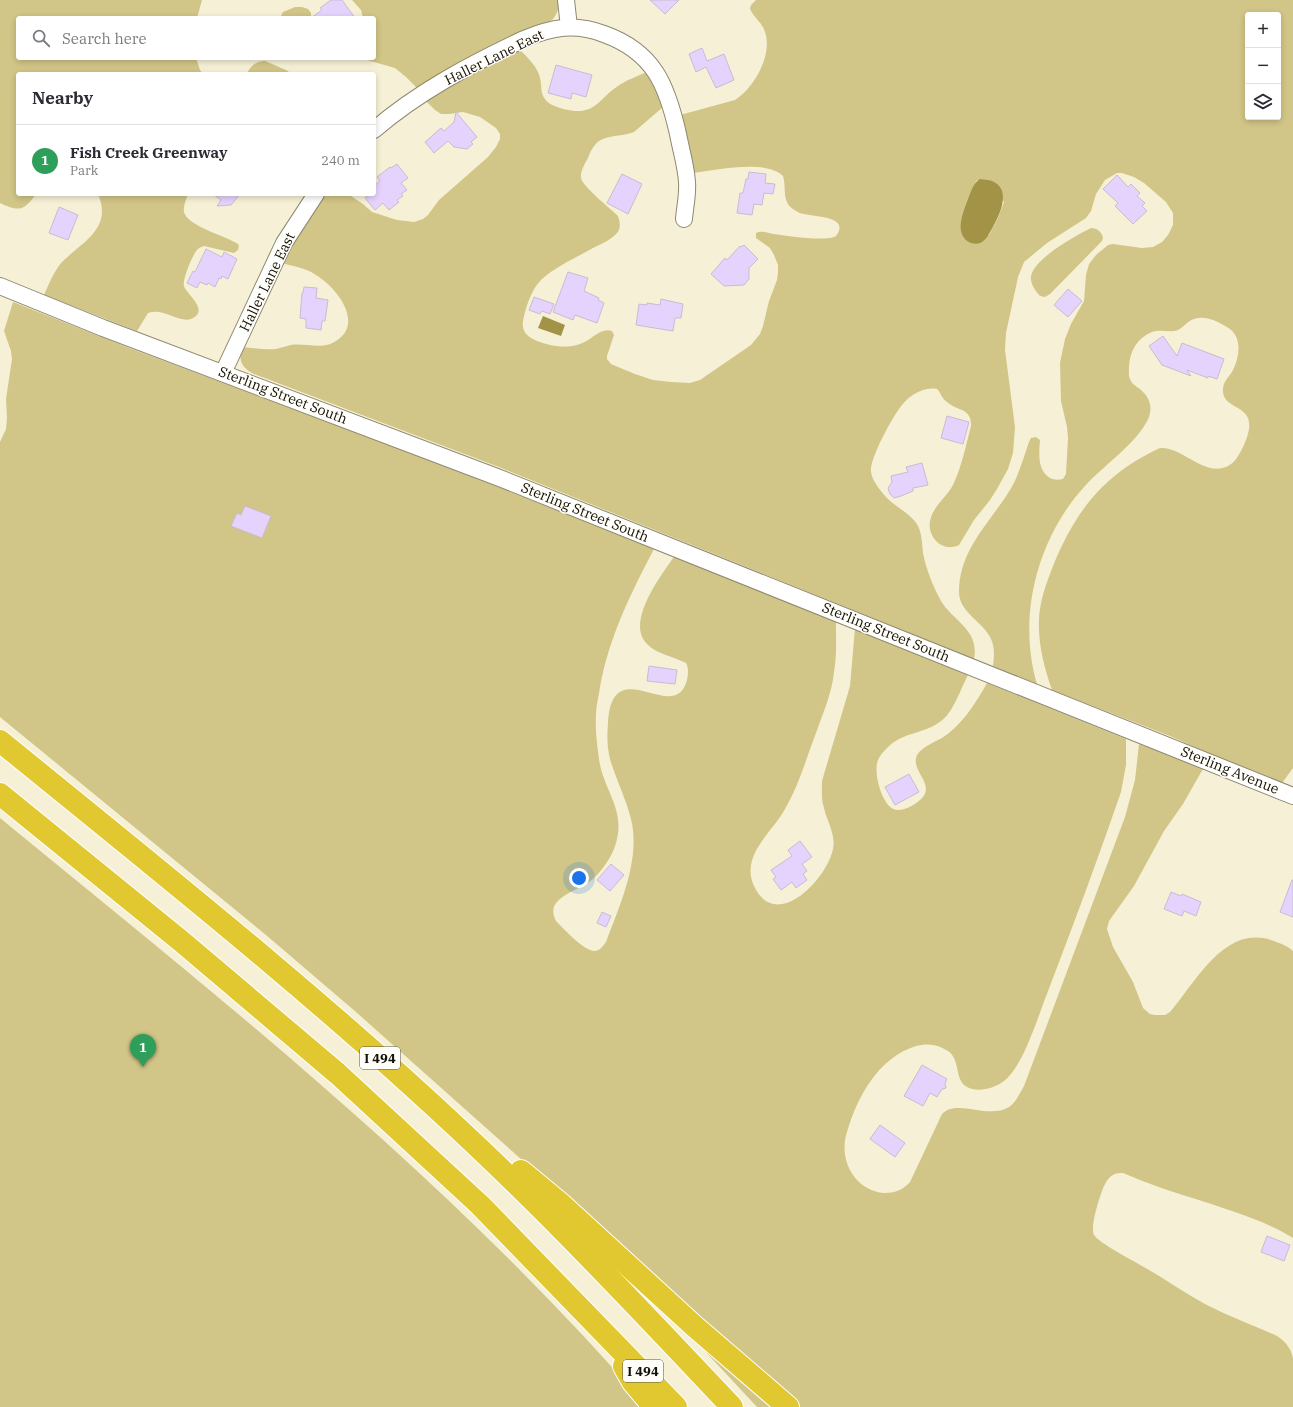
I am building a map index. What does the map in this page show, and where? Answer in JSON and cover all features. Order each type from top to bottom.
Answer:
[{"type":"highway","name":"I 494","points":[[0,741],[250,946],[366,1045],[463,1133],[561,1228],[644,1313],[732,1407]]},
{"type":"highway","name":"I 494","points":[[0,794],[181,941],[338,1074],[480,1205],[676,1407]]},
{"type":"highway","points":[[366,1045],[562,1205],[694,1326],[788,1407]]},
{"type":"highway","points":[[608,1336],[633,1382],[654,1407]]},
{"type":"street","points":[[566,0],[569,27]]},
{"type":"street","name":"Haller Lane East","points":[[376,128],[420,95],[511,45],[542,32],[555,29],[569,27],[584,28],[598,32],[623,43],[647,62],[662,82],[674,117],[687,180],[684,219]]},
{"type":"street","name":"Haller Lane East","points":[[223,373],[284,244],[315,196]]},
{"type":"street","name":"Sterling Street South","points":[[0,286],[103,328],[497,477],[1167,744]]},
{"type":"street","name":"Sterling Avenue","points":[[1167,744],[1293,796]]},
{"type":"shaded area","points":[[0,0],[202,0],[198,16],[16,16],[16,60],[197,60],[202,72],[16,72],[16,196],[34,196],[24,207],[17,209],[0,203]]},
{"type":"shaded area","points":[[352,0],[559,0],[558,11],[552,20],[417,88],[395,68],[367,60],[376,60],[376,16],[362,16],[361,10]]},
{"type":"shaded area","points":[[756,0],[1293,0],[1293,768],[1282,783],[1170,736],[1052,690],[1044,664],[1041,646],[1039,619],[1041,605],[1053,566],[1062,546],[1082,511],[1108,482],[1140,458],[1160,448],[1177,452],[1211,468],[1219,469],[1228,466],[1236,460],[1249,431],[1249,422],[1246,415],[1241,410],[1225,399],[1223,392],[1224,383],[1235,366],[1238,354],[1238,341],[1236,336],[1227,327],[1210,319],[1199,318],[1191,320],[1177,330],[1152,332],[1138,341],[1135,346],[1130,360],[1129,377],[1133,384],[1148,398],[1150,402],[1150,415],[1134,440],[1092,478],[1068,507],[1054,529],[1043,554],[1031,606],[1029,632],[1031,658],[1037,684],[993,666],[994,649],[991,639],[983,627],[967,612],[960,599],[960,577],[964,563],[977,538],[1010,490],[1031,438],[1036,437],[1040,440],[1040,461],[1046,475],[1052,479],[1058,480],[1063,479],[1066,474],[1068,438],[1061,401],[1060,363],[1065,339],[1071,324],[1084,301],[1086,275],[1089,264],[1096,255],[1108,245],[1113,244],[1142,248],[1153,247],[1162,242],[1168,235],[1173,225],[1173,213],[1166,202],[1144,183],[1134,177],[1117,173],[1105,180],[1096,194],[1091,211],[1086,218],[1047,243],[1024,262],[1018,277],[1006,333],[1005,350],[1015,427],[1013,453],[1008,469],[997,489],[974,520],[959,545],[947,547],[937,542],[931,533],[930,521],[937,506],[953,485],[964,456],[971,426],[971,420],[966,413],[945,401],[937,389],[926,389],[915,393],[906,400],[899,409],[886,431],[873,459],[871,472],[878,487],[889,500],[909,515],[918,526],[924,559],[933,583],[941,601],[946,608],[969,633],[975,649],[974,659],[499,467],[254,374],[243,366],[240,355],[242,347],[276,349],[291,345],[320,346],[331,344],[344,333],[348,325],[348,315],[339,296],[332,288],[308,271],[281,263],[296,236],[323,196],[351,196],[372,212],[397,220],[414,222],[423,219],[428,215],[439,200],[488,157],[496,147],[500,139],[500,134],[496,128],[480,117],[463,112],[441,114],[425,100],[519,49],[532,62],[537,70],[543,97],[552,105],[572,111],[589,109],[621,84],[647,72],[652,80],[663,107],[634,132],[603,139],[592,149],[581,173],[581,178],[586,187],[618,216],[620,227],[617,233],[609,240],[560,266],[541,280],[532,292],[525,311],[523,327],[525,333],[531,338],[540,342],[563,347],[580,344],[603,331],[612,331],[614,335],[607,356],[607,359],[611,364],[653,380],[671,382],[690,383],[700,380],[751,345],[760,334],[763,326],[778,273],[778,265],[774,255],[770,248],[756,238],[756,233],[763,232],[815,239],[831,238],[836,236],[839,229],[839,224],[828,218],[800,213],[790,207],[786,201],[783,176],[775,171],[765,168],[740,167],[693,173],[680,115],[735,100],[749,88],[764,60],[767,41],[764,29],[750,9],[751,5]],"holes":[[[982,179],[989,180],[1004,202],[989,235],[964,238],[961,224],[962,217],[976,181]]]},
{"type":"shaded area","points":[[295,7],[302,7],[308,9],[311,16],[281,16],[283,12]]},
{"type":"shaded area","points":[[265,61],[289,72],[248,72],[254,64]]},
{"type":"shaded area","points":[[980,179],[998,184],[1002,190],[1003,196],[997,220],[988,236],[982,242],[975,244],[965,240],[962,235],[961,223],[971,191]]},
{"type":"shaded area","points":[[99,196],[187,196],[184,212],[192,222],[238,244],[238,250],[234,253],[204,246],[196,251],[188,267],[184,283],[184,286],[198,306],[199,310],[193,318],[188,320],[160,312],[148,313],[137,331],[44,295],[62,262],[93,234],[102,217],[102,206]]},
{"type":"shaded area","points":[[1091,228],[1100,232],[1103,238],[1102,241],[1050,294],[1045,297],[1040,296],[1031,281],[1031,276],[1034,269],[1056,248]]},
{"type":"shaded area","points":[[13,302],[129,348],[430,460],[654,549],[629,599],[615,633],[604,669],[596,707],[596,731],[601,770],[613,800],[618,820],[616,843],[610,858],[597,875],[559,900],[554,906],[553,913],[556,921],[574,939],[590,950],[598,950],[606,942],[628,882],[633,850],[631,819],[612,766],[608,750],[608,723],[612,702],[620,692],[632,689],[670,696],[680,692],[687,680],[688,669],[686,663],[651,648],[641,635],[640,624],[642,612],[647,599],[661,575],[674,557],[836,621],[835,666],[831,688],[824,710],[794,791],[785,809],[759,845],[751,864],[751,875],[754,886],[763,899],[775,904],[787,903],[800,896],[811,886],[829,861],[833,849],[834,844],[832,833],[822,801],[822,781],[850,686],[855,628],[968,675],[953,706],[941,721],[893,743],[879,758],[877,765],[877,779],[885,800],[893,809],[905,809],[923,797],[926,792],[926,787],[917,766],[917,755],[923,748],[945,736],[955,728],[970,710],[987,683],[1126,739],[1126,765],[1121,792],[1084,896],[1033,1031],[1017,1066],[1011,1075],[1000,1084],[991,1088],[976,1090],[963,1084],[960,1080],[955,1059],[948,1051],[940,1047],[928,1044],[916,1046],[903,1051],[891,1059],[871,1080],[863,1092],[851,1119],[845,1142],[847,1162],[851,1172],[857,1180],[873,1191],[884,1193],[895,1192],[905,1187],[910,1182],[942,1114],[948,1110],[964,1108],[983,1111],[1001,1110],[1009,1107],[1016,1100],[1024,1086],[1125,817],[1135,780],[1139,744],[1204,767],[1183,804],[1164,831],[1134,886],[1109,921],[1107,929],[1113,947],[1133,982],[1143,1008],[1150,1014],[1155,1015],[1165,1015],[1170,1012],[1213,959],[1225,948],[1239,941],[1254,938],[1271,940],[1286,946],[1293,951],[1293,1238],[1272,1226],[1249,1217],[1162,1188],[1123,1173],[1112,1175],[1105,1183],[1095,1213],[1093,1231],[1097,1238],[1109,1247],[1205,1304],[1283,1340],[1289,1348],[1293,1358],[1293,1407],[797,1407],[700,1324],[522,1160],[356,1012],[266,935],[0,717],[0,442],[6,429],[6,399],[12,359],[11,351],[4,331]]},
{"type":"shaded area","points":[[543,316],[565,325],[561,336],[538,328]]},
{"type":"shaded area","points":[[0,818],[169,956],[253,1027],[336,1098],[418,1172],[497,1247],[574,1326],[647,1407],[0,1407]]},
{"type":"shaded area","points":[[689,1334],[781,1407],[757,1407]]},
{"type":"building","points":[[331,0],[342,0],[354,16],[314,16],[322,10],[320,8]]},
{"type":"building","points":[[650,0],[679,0],[665,14]]},
{"type":"building","points":[[702,48],[707,61],[724,54],[734,80],[716,88],[706,67],[696,72],[689,54]]},
{"type":"building","points":[[556,65],[592,75],[586,97],[572,93],[571,99],[548,93]]},
{"type":"building","points":[[456,112],[477,137],[471,142],[473,144],[467,149],[454,147],[448,141],[434,153],[425,142],[441,128],[444,131],[454,122]]},
{"type":"building","points":[[397,164],[408,178],[401,183],[407,190],[401,194],[403,196],[397,200],[399,202],[389,210],[383,203],[375,210],[365,198],[368,196],[376,196],[376,184],[380,181],[377,177],[390,167],[391,168]]},
{"type":"building","points":[[749,172],[766,174],[765,183],[775,184],[773,194],[764,193],[762,205],[754,204],[752,215],[737,213],[740,193],[743,193]]},
{"type":"building","points":[[622,174],[642,184],[628,214],[607,203]]},
{"type":"building","points":[[1117,175],[1128,187],[1131,184],[1140,193],[1137,196],[1145,203],[1142,206],[1147,211],[1133,224],[1115,206],[1118,203],[1103,189]]},
{"type":"building","points":[[216,196],[238,196],[231,205],[217,206],[221,200]]},
{"type":"building","points":[[59,207],[78,215],[68,240],[49,233]]},
{"type":"building","points":[[744,245],[758,259],[749,268],[749,279],[744,285],[724,286],[711,274],[725,258],[727,260],[740,246],[741,247]]},
{"type":"building","points":[[206,249],[222,257],[224,252],[237,259],[228,279],[222,276],[221,279],[219,278],[215,287],[208,283],[207,285],[200,282],[197,288],[187,283],[193,271],[195,272]]},
{"type":"building","points":[[568,272],[588,278],[584,291],[599,298],[598,300],[604,303],[597,323],[575,315],[573,320],[553,312]]},
{"type":"building","points":[[304,287],[317,288],[316,298],[328,300],[325,321],[322,321],[321,330],[306,328],[306,319],[300,318],[302,293]]},
{"type":"building","points":[[1068,289],[1082,301],[1068,317],[1054,305]]},
{"type":"building","points":[[534,297],[554,304],[550,314],[542,311],[540,314],[529,310]]},
{"type":"building","points":[[661,299],[683,304],[681,318],[675,318],[673,331],[636,325],[639,304],[647,305],[647,303],[660,305]]},
{"type":"building","points":[[1163,336],[1177,356],[1182,343],[1224,359],[1217,379],[1208,376],[1208,378],[1187,370],[1191,376],[1162,365],[1149,346]]},
{"type":"building","points":[[947,416],[969,422],[963,444],[941,438]]},
{"type":"building","points":[[922,463],[928,485],[913,488],[913,491],[894,498],[890,494],[888,488],[892,482],[891,476],[908,472],[906,467]]},
{"type":"building","points":[[245,506],[271,516],[262,538],[231,526],[237,513],[241,515]]},
{"type":"building","points":[[649,666],[677,670],[675,684],[647,681]]},
{"type":"building","points":[[909,774],[919,792],[895,805],[885,787]]},
{"type":"building","points":[[800,841],[812,857],[802,864],[807,871],[803,874],[807,880],[796,888],[792,882],[781,890],[773,879],[776,877],[771,870],[792,856],[788,850]]},
{"type":"building","points":[[611,864],[624,875],[610,891],[597,880]]},
{"type":"building","points":[[1293,880],[1293,917],[1280,912]]},
{"type":"building","points":[[1171,892],[1181,896],[1182,894],[1201,902],[1196,916],[1184,911],[1182,916],[1164,909]]},
{"type":"building","points":[[602,912],[611,916],[606,927],[597,923]]},
{"type":"building","points":[[922,1065],[947,1079],[945,1083],[946,1088],[942,1089],[937,1097],[930,1093],[923,1106],[904,1096]]},
{"type":"building","points":[[880,1125],[905,1143],[895,1157],[870,1139]]},
{"type":"building","points":[[1267,1236],[1290,1245],[1284,1261],[1261,1252]]},
{"type":"place","name":"Fish Creek Greenway","points":[[143,1067]]}]
